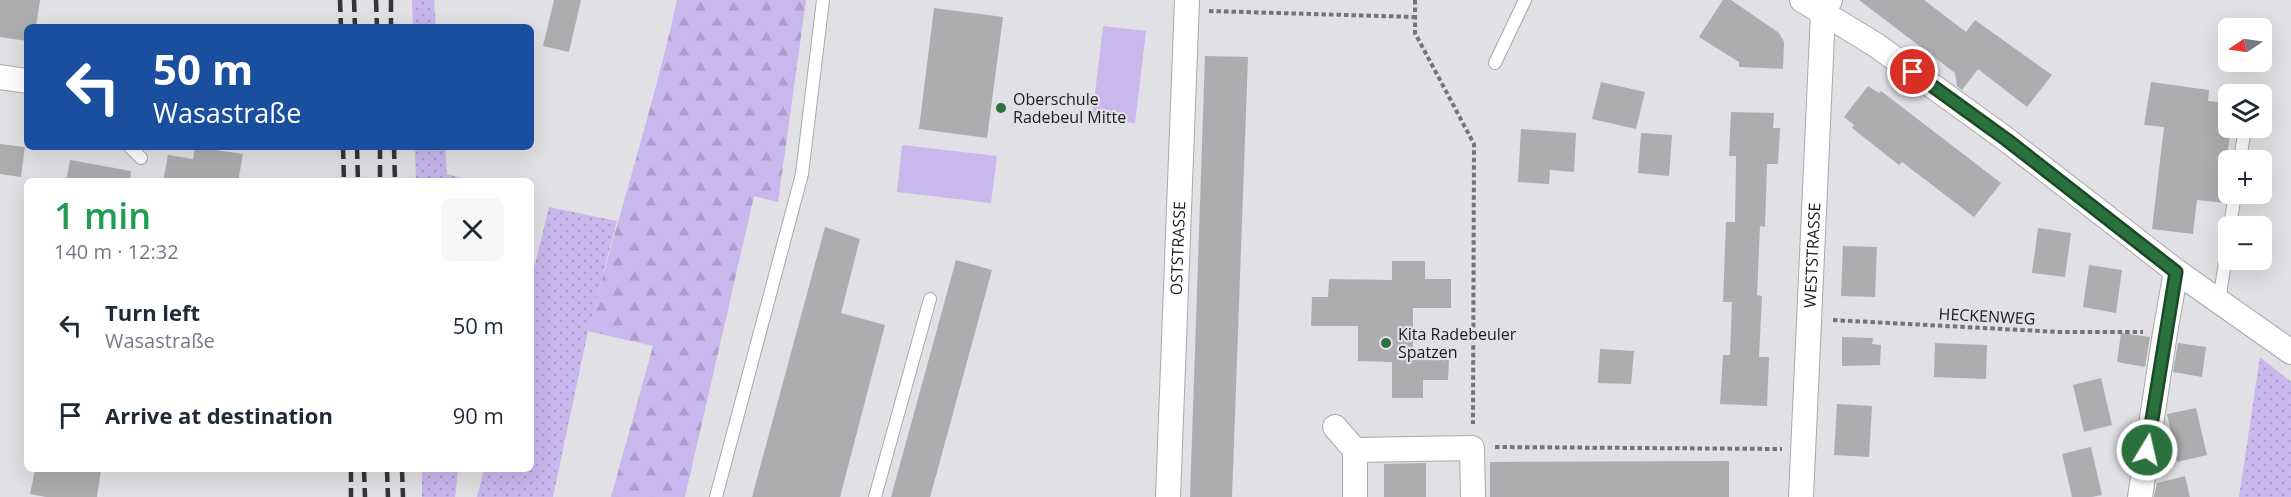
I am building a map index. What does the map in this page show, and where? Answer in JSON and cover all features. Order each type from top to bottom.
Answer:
[{"type":"street","points":[[1802,0],[1827,7],[2007,140],[2176,272],[2291,352]]},
{"type":"street","name":"OSTSTRASSE","points":[[1168,497],[1187,5]]},
{"type":"street","name":"WESTSTRASSE","points":[[1801,497],[1827,7]]},
{"type":"street","points":[[0,77],[24,81]]},
{"type":"street","points":[[2140,497],[2164,333],[2176,272]]},
{"type":"street","points":[[1335,427],[1355,450],[1355,497]]},
{"type":"street","points":[[1355,450],[1472,448],[1473,497]]},
{"type":"lane","points":[[716,497],[802,174],[823,0]]},
{"type":"lane","points":[[1495,63],[1525,0]]},
{"type":"lane","points":[[133,150],[141,158]]},
{"type":"lane","points":[[2219,301],[2224,270]]},
{"type":"lane","points":[[875,497],[930,299]]},
{"type":"path","points":[[1415,0],[1415,33],[1474,144],[1475,380],[1472,448],[1803,449]]},
{"type":"path","points":[[1187,5],[1415,17]]},
{"type":"path","name":"HECKENWEG","points":[[1809,318],[2059,332],[2164,333]]},
{"type":"green space","points":[[412,0],[434,0],[436,24],[413,24]]},
{"type":"green space","points":[[677,0],[806,0],[778,202],[754,196],[685,497],[611,497],[653,346],[588,331],[657,83]]},
{"type":"green space","points":[[1103,26],[1146,31],[1135,123],[1092,118]]},
{"type":"green space","points":[[902,145],[997,156],[991,203],[897,192]]},
{"type":"green space","points":[[415,150],[445,150],[447,174],[461,178],[416,178]]},
{"type":"green space","points":[[549,207],[617,221],[588,331],[553,497],[477,497],[483,472],[534,472],[534,269]]},
{"type":"green space","points":[[2260,357],[2291,382],[2291,497],[2239,497]]},
{"type":"green space","points":[[422,472],[458,472],[455,497],[422,497]]},
{"type":"building","points":[[0,0],[40,0],[36,24],[24,24],[24,41],[0,37]]},
{"type":"building","points":[[554,0],[581,0],[569,52],[543,46]]},
{"type":"building","points":[[1723,0],[1731,0],[1779,33],[1784,42],[1783,69],[1739,67],[1739,62],[1699,37]]},
{"type":"building","points":[[1859,0],[1924,0],[1966,32],[1975,20],[2052,75],[2027,107],[1978,69],[1962,90],[1957,86],[1955,73]]},
{"type":"building","points":[[934,8],[1003,17],[987,138],[919,129]]},
{"type":"building","points":[[1205,56],[1248,57],[1232,497],[1190,497]]},
{"type":"building","points":[[1601,82],[1645,92],[1636,129],[1592,119]]},
{"type":"building","points":[[2151,82],[2209,90],[2208,101],[2218,102],[2218,138],[2230,138],[2228,150],[2218,150],[2218,202],[2197,200],[2193,234],[2152,229],[2164,127],[2144,125]]},
{"type":"building","points":[[1868,86],[1879,93],[1881,91],[2001,183],[1974,217],[1902,162],[1899,165],[1852,128],[1854,125],[1844,117]]},
{"type":"building","points":[[1731,112],[1774,113],[1773,128],[1780,128],[1778,164],[1767,164],[1765,227],[1760,226],[1757,295],[1762,296],[1759,357],[1769,357],[1767,406],[1720,404],[1723,355],[1730,355],[1732,302],[1723,302],[1726,222],[1735,222],[1736,156],[1729,156]]},
{"type":"building","points":[[1521,129],[1576,133],[1574,172],[1550,170],[1549,184],[1518,182]]},
{"type":"building","points":[[1641,133],[1672,135],[1669,176],[1638,173]]},
{"type":"building","points":[[0,144],[24,147],[21,177],[0,174]]},
{"type":"building","points":[[194,150],[243,154],[239,178],[164,178],[168,155],[193,159]]},
{"type":"building","points":[[70,160],[131,171],[130,178],[67,178]]},
{"type":"building","points":[[825,227],[860,239],[841,313],[885,325],[840,497],[752,497]]},
{"type":"building","points":[[2038,228],[2071,233],[2065,277],[2032,273]]},
{"type":"building","points":[[1843,246],[1877,247],[1875,297],[1841,296]]},
{"type":"building","points":[[956,260],[992,270],[937,472],[930,497],[891,497]]},
{"type":"building","name":"Kita Radebeuler Spatzen","points":[[1392,261],[1425,261],[1425,279],[1451,279],[1451,308],[1413,308],[1413,360],[1449,360],[1448,380],[1423,380],[1423,398],[1392,398],[1392,362],[1358,361],[1358,326],[1311,326],[1312,297],[1328,297],[1329,279],[1392,280]]},
{"type":"building","points":[[2089,265],[2122,270],[2116,313],[2083,307]]},
{"type":"building","points":[[2121,333],[2150,337],[2145,367],[2117,362]]},
{"type":"building","points":[[1842,337],[1873,338],[1872,344],[1881,345],[1880,365],[1842,366]]},
{"type":"building","points":[[1935,343],[1987,345],[1986,379],[1934,377]]},
{"type":"building","points":[[2178,343],[2206,347],[2202,377],[2173,372]]},
{"type":"building","points":[[1600,349],[1634,351],[1631,384],[1598,383]]},
{"type":"building","points":[[2101,378],[2112,425],[2084,432],[2073,385]]},
{"type":"building","points":[[1837,404],[1872,406],[1869,457],[1834,455]]},
{"type":"building","points":[[2196,408],[2207,455],[2177,462],[2167,414]]},
{"type":"building","points":[[2091,447],[2102,495],[2072,497],[2062,454]]},
{"type":"building","points":[[1729,461],[1729,497],[1490,497],[1490,462]]},
{"type":"building","points":[[1426,463],[1426,497],[1384,497],[1384,464]]},
{"type":"building","points":[[35,472],[101,472],[97,497],[46,497],[30,494]]},
{"type":"building","points":[[2185,476],[2190,497],[2154,497],[2157,483]]},
{"type":"railway","points":[[340,0],[341,24]]},
{"type":"railway","points":[[354,0],[355,24]]},
{"type":"railway","points":[[376,0],[377,24]]},
{"type":"railway","points":[[391,0],[391,24]]},
{"type":"railway","points":[[343,150],[344,178]]},
{"type":"railway","points":[[357,150],[358,178]]},
{"type":"railway","points":[[380,150],[380,178]]},
{"type":"railway","points":[[394,150],[395,178]]},
{"type":"railway","points":[[351,472],[351,497]]},
{"type":"railway","points":[[364,472],[365,497]]},
{"type":"railway","points":[[387,472],[388,497]]},
{"type":"railway","points":[[402,472],[403,497]]},
{"type":"place","name":"Oberschule Radebeul Mitte","points":[[1001,108]]},
{"type":"place","name":"Kita Radebeuler Spatzen","points":[[1386,343]]},
{"type":"route","points":[[1913,72],[2007,140],[2176,272],[2164,333],[2147,450]]}]
